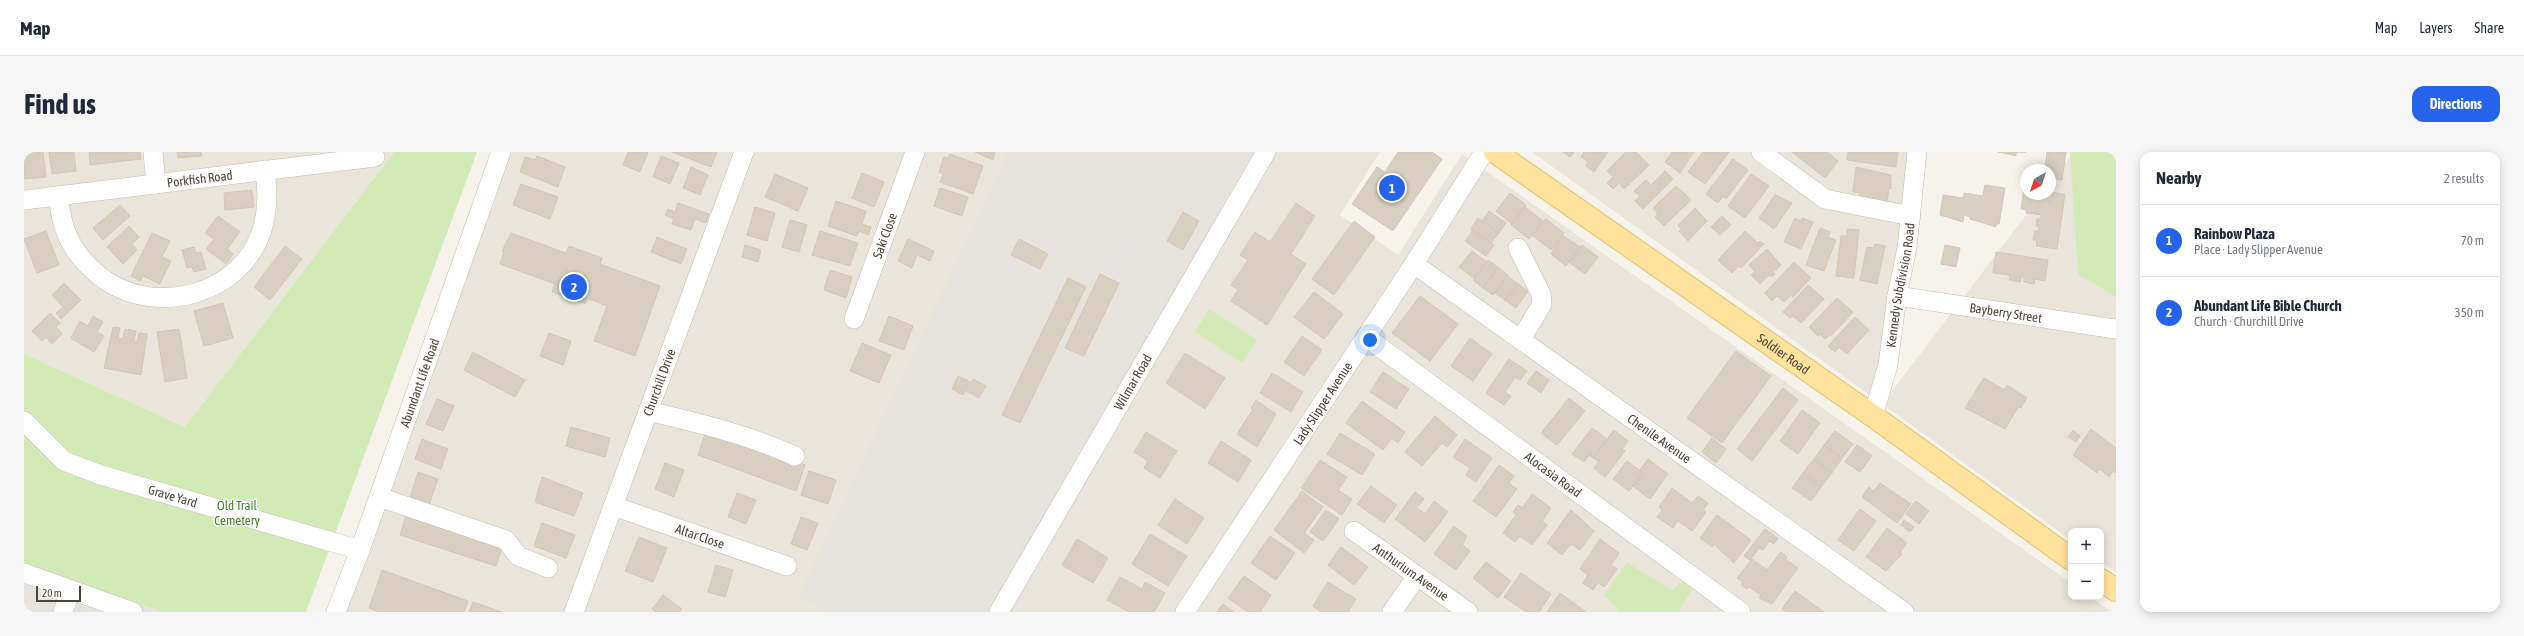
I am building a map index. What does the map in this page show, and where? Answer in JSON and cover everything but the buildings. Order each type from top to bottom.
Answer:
[{"type":"main road","name":"Soldier Road","points":[[1495,152],[1873,416],[2068,557]]},
{"type":"main road","points":[[2104,582],[2116,590]]},
{"type":"street","points":[[153,152],[156,184]]},
{"type":"street","name":"Abundant Life Road","points":[[336,612],[360,550],[501,152]]},
{"type":"street","name":"Churchill Drive","points":[[574,612],[744,152]]},
{"type":"street","name":"Saki Close","points":[[854,319],[915,152]]},
{"type":"street","name":"Wilmar Road","points":[[999,612],[1266,152]]},
{"type":"street","name":"Lady Slipper Avenue","points":[[1185,612],[1414,264],[1484,152]]},
{"type":"street","points":[[1761,152],[1825,199],[1911,216]]},
{"type":"street","name":"Kennedy Subdivision Road","points":[[1873,416],[1888,365],[1896,296],[1911,216],[1916,152]]},
{"type":"street","name":"Porkfish Road","points":[[24,200],[375,157]]},
{"type":"street","points":[[58,196],[61,217],[68,238],[80,257],[95,273],[113,285],[133,294],[155,298],[177,298],[198,293],[218,284],[235,270],[250,254],[260,235],[266,214],[268,192],[265,170]]},
{"type":"street","points":[[1518,248],[1541,294],[1542,304],[1520,340]]},
{"type":"street","name":"Chenile Avenue","points":[[1414,264],[1904,612]]},
{"type":"street","name":"Bayberry Street","points":[[1896,296],[2116,329]]},
{"type":"street","name":"Alocasia Road","points":[[1366,337],[1741,612]]},
{"type":"street","points":[[648,411],[727,430],[770,445],[795,456]]},
{"type":"street","name":"Grave Yard","points":[[24,421],[64,461],[101,475],[360,550]]},
{"type":"street","points":[[379,497],[506,540],[518,556],[548,568]]},
{"type":"street","name":"Altar Close","points":[[613,506],[787,566]]},
{"type":"street","name":"Anthurium Avenue","points":[[1354,531],[1468,612]]},
{"type":"street","points":[[24,574],[133,612]]},
{"type":"street","points":[[1392,612],[1417,576]]},
{"type":"street","points":[[63,612],[71,590]]},
{"type":"shaded area","points":[[24,152],[394,152],[185,427],[24,354]]},
{"type":"shaded area","points":[[510,152],[1380,152],[1340,215],[1398,255],[1462,154],[2068,581],[2068,600],[2094,600],[2112,612],[335,612]]},
{"type":"shaded area","points":[[1008,152],[1253,152],[990,612],[830,612],[798,597]]},
{"type":"shaded area","points":[[1532,152],[1921,152],[1883,403],[2037,200],[2056,200],[2056,175],[2074,152],[2116,152],[2116,572],[2104,563],[2104,528],[2068,528],[2068,538]]},
{"type":"shaded area","points":[[1118,238],[1135,247],[1120,277],[1103,269]]},
{"type":"shaded area","points":[[24,567],[164,612],[24,612]]},
{"type":"green space","name":"Old Trail Cemetery","points":[[394,152],[477,152],[306,612],[164,612],[24,567],[24,354],[185,427]]},
{"type":"green space","points":[[2070,152],[2116,152],[2116,297],[2078,274]]},
{"type":"green space","points":[[1209,309],[1257,340],[1242,363],[1195,332]]},
{"type":"green space","points":[[1627,563],[1672,590],[1685,580],[1693,588],[1678,612],[1618,612],[1616,607],[1604,595]]},
{"type":"place","name":"Rainbow Plaza","points":[[1392,188]]},
{"type":"place","name":"Abundant Life Bible Church","points":[[574,287]]}]
